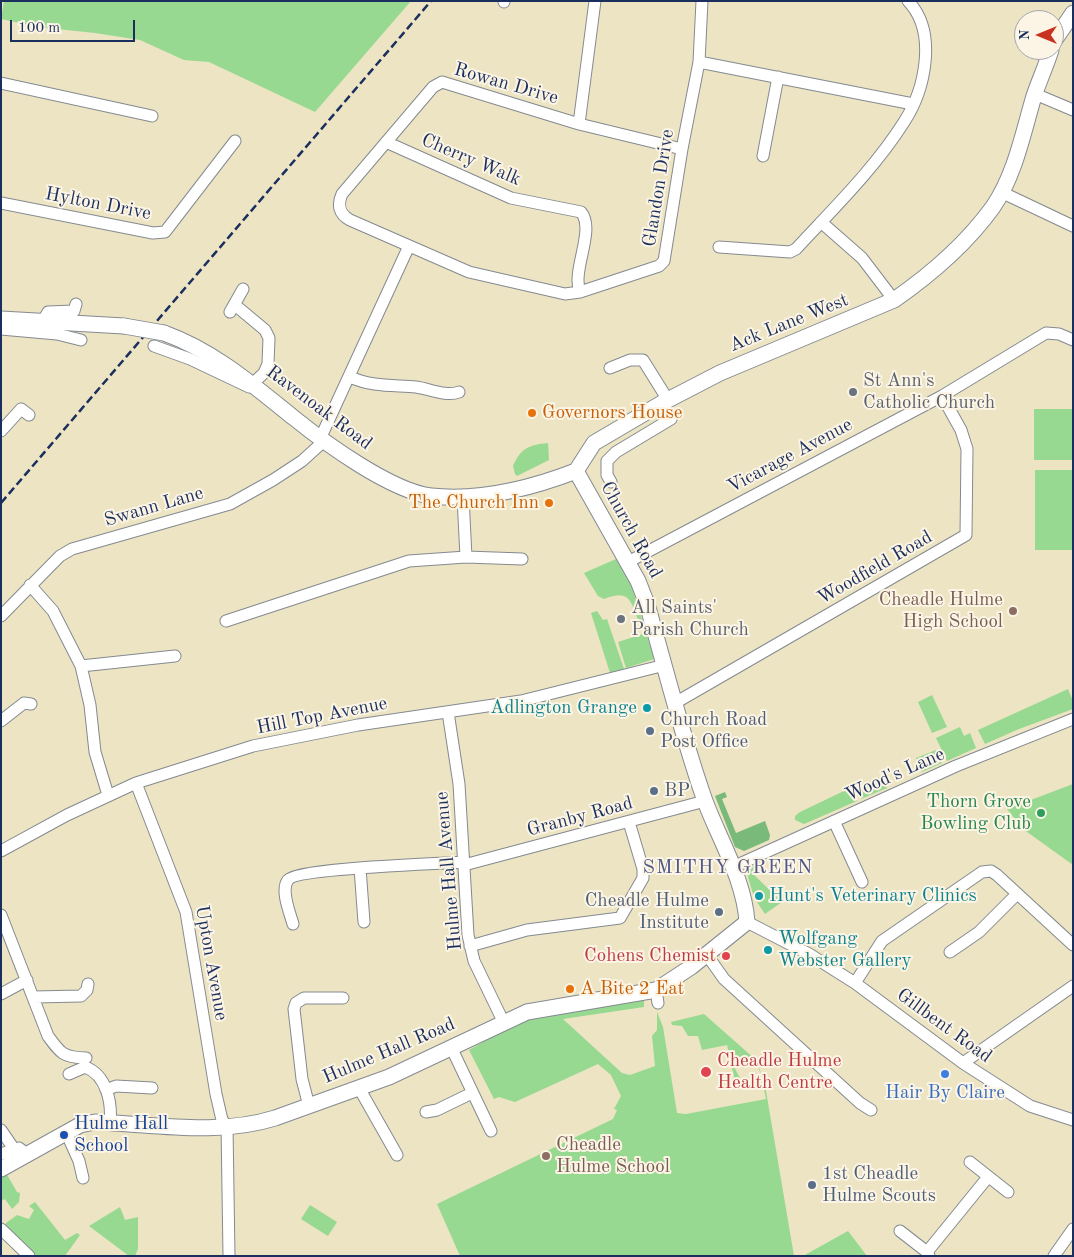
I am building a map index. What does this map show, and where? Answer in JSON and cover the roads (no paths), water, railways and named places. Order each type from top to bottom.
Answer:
[{"type":"main road","points":[[1064,26],[1073,13]]},
{"type":"main road","name":"Ack Lane West","points":[[576,472],[594,443],[665,402],[720,373],[894,300],[918,284],[965,240],[993,206],[1017,154],[1047,60]]},
{"type":"main road","name":"Ravenoak Road","points":[[1,320],[124,326],[164,333],[210,354],[252,383],[322,440],[365,467],[403,487],[430,496],[463,496],[545,483],[576,472]]},
{"type":"main road","name":"Church Road","points":[[576,472],[628,562],[647,604],[705,801],[733,867],[746,905],[747,922]]},
{"type":"main road","name":"Hulme Hall Road","points":[[1,1169],[21,1152],[80,1125],[110,1123],[184,1127],[261,1123],[359,1088],[451,1047],[503,1021],[527,1012],[549,1007],[657,997],[747,922]]},
{"type":"street","points":[[579,124],[595,1]]},
{"type":"street","name":"Glandon Drive","points":[[409,246],[469,272],[565,294],[580,292],[660,266],[664,261],[698,62],[702,1]]},
{"type":"street","points":[[719,247],[790,252],[796,249],[886,149],[913,104],[924,64],[926,47],[920,19],[908,1]]},
{"type":"street","points":[[698,62],[913,104]]},
{"type":"street","points":[[763,156],[778,77]]},
{"type":"street","name":"Rowan Drive","points":[[409,246],[350,220],[343,216],[339,208],[342,194],[434,87],[442,82],[579,124],[682,149]]},
{"type":"street","points":[[1,83],[152,116]]},
{"type":"street","points":[[1035,94],[1073,110]]},
{"type":"street","name":"Hylton Drive","points":[[1,203],[153,233],[165,232],[235,141]]},
{"type":"street","name":"Cherry Walk","points":[[386,142],[512,198],[580,212],[586,224],[578,282],[580,292]]},
{"type":"street","points":[[1001,192],[1073,226]]},
{"type":"street","points":[[821,222],[862,258],[894,300]]},
{"type":"street","points":[[322,440],[409,246]]},
{"type":"street","points":[[154,346],[190,359],[243,386],[249,387],[264,373],[268,364],[270,338],[266,330],[232,309],[243,289]]},
{"type":"street","points":[[42,322],[48,312],[74,312],[76,304]]},
{"type":"street","points":[[1,329],[57,334],[81,340]]},
{"type":"street","name":"Vicarage Avenue","points":[[628,562],[942,396],[1046,332],[1059,334],[1073,340]]},
{"type":"street","points":[[610,368],[630,360],[643,360],[665,402],[672,422],[616,452],[607,461],[607,475],[611,482]]},
{"type":"street","points":[[350,377],[384,386],[415,387],[445,397],[459,392]]},
{"type":"street","name":"Woodfield Road","points":[[675,703],[948,547],[966,534],[967,449],[961,430],[942,396]]},
{"type":"street","points":[[1,431],[21,409],[29,415]]},
{"type":"street","name":"Swann Lane","points":[[1,616],[60,556],[72,549],[230,504],[302,461],[322,440]]},
{"type":"street","points":[[463,496],[466,557]]},
{"type":"street","points":[[226,621],[409,561],[466,557],[522,559]]},
{"type":"street","points":[[30,585],[53,611],[81,666],[90,705],[95,752],[108,795]]},
{"type":"street","points":[[81,666],[175,656]]},
{"type":"street","name":"Hill Top Avenue","points":[[1,851],[108,795],[136,783],[244,748],[299,735],[548,695],[665,665]]},
{"type":"street","points":[[1,721],[24,703],[31,704]]},
{"type":"street","name":"Hulme Hall Avenue","points":[[448,712],[459,784],[470,946],[485,986],[503,1021]]},
{"type":"street","name":"Wood's Lane","points":[[733,867],[956,766],[1073,718]]},
{"type":"street","name":"Upton Avenue","points":[[136,783],[186,912],[216,1094],[222,1120],[227,1126],[230,1256]]},
{"type":"street","name":"Granby Road","points":[[293,924],[285,887],[288,879],[293,876],[360,868],[463,864],[705,801]]},
{"type":"street","points":[[834,821],[862,882]]},
{"type":"street","points":[[470,946],[527,930],[620,918],[643,878],[643,869],[629,822]]},
{"type":"street","points":[[360,868],[364,922]]},
{"type":"street","points":[[855,983],[882,942],[982,872],[991,871],[1073,946]]},
{"type":"street","points":[[956,952],[1017,894]]},
{"type":"street","points":[[1,915],[48,1036],[60,1053],[70,1058],[86,1058]]},
{"type":"street","name":"Gillbent Road","points":[[747,922],[809,954],[855,983],[963,1063],[1030,1106],[1073,1120]]},
{"type":"street","points":[[707,955],[724,979],[860,1103],[871,1110]]},
{"type":"street","points":[[1,994],[27,980]]},
{"type":"street","points":[[34,997],[81,996],[87,990],[88,984]]},
{"type":"street","points":[[963,1063],[1073,986]]},
{"type":"street","points":[[309,1106],[302,1079],[294,1009],[296,1003],[304,998],[343,998]]},
{"type":"street","points":[[451,1047],[491,1131]]},
{"type":"street","points":[[69,1074],[85,1067],[91,1069],[106,1090],[112,1104],[110,1123]]},
{"type":"street","points":[[106,1090],[116,1086],[152,1088]]},
{"type":"street","points":[[359,1088],[397,1155]]},
{"type":"street","points":[[426,1112],[437,1110],[472,1093]]},
{"type":"street","points":[[1,1130],[21,1152]]},
{"type":"street","points":[[66,1132],[79,1161],[84,1178]]},
{"type":"street","name":"Hulme Hall Road","points":[[1,1154],[21,1152]]},
{"type":"street","points":[[970,1162],[1008,1192]]},
{"type":"street","points":[[900,1231],[928,1254],[988,1177]]},
{"type":"street","points":[[1,1229],[29,1256]]},
{"type":"street","points":[[1054,1256],[1073,1229]]},
{"type":"railway","points":[[1,503],[431,1]]},
{"type":"place","name":"St Ann's Catholic Church","points":[[853,392]]},
{"type":"place","name":"Governors House","points":[[532,413]]},
{"type":"place","name":"The Church Inn","points":[[549,503]]},
{"type":"place","name":"Cheadle Hulme High School","points":[[1013,611]]},
{"type":"place","name":"All Saints' Parish Church","points":[[621,619]]},
{"type":"place","name":"Adlington Grange","points":[[647,708]]},
{"type":"place","name":"Church Road Post Office","points":[[650,731]]},
{"type":"place","name":"BP","points":[[654,791]]},
{"type":"place","name":"Thorn Grove Bowling Club","points":[[1041,813]]},
{"type":"place","name":"Hunt's Veterinary Clinics","points":[[759,896]]},
{"type":"place","name":"Cheadle Hulme Institute","points":[[719,912]]},
{"type":"place","name":"Wolfgang Webster Gallery","points":[[768,950]]},
{"type":"place","name":"Cohens Chemist","points":[[726,956]]},
{"type":"place","name":"A Bite 2 Eat","points":[[570,989]]},
{"type":"place","name":"Cheadle Hulme Health Centre","points":[[706,1072]]},
{"type":"place","name":"Hair By Claire","points":[[945,1074]]},
{"type":"place","name":"Hulme Hall School","points":[[64,1135]]},
{"type":"place","name":"Cheadle Hulme School","points":[[546,1156]]},
{"type":"place","name":"1st Cheadle Hulme Scouts","points":[[812,1185]]},
{"type":"district","name":"SMITHY GREEN","points":[[728,868]]}]
